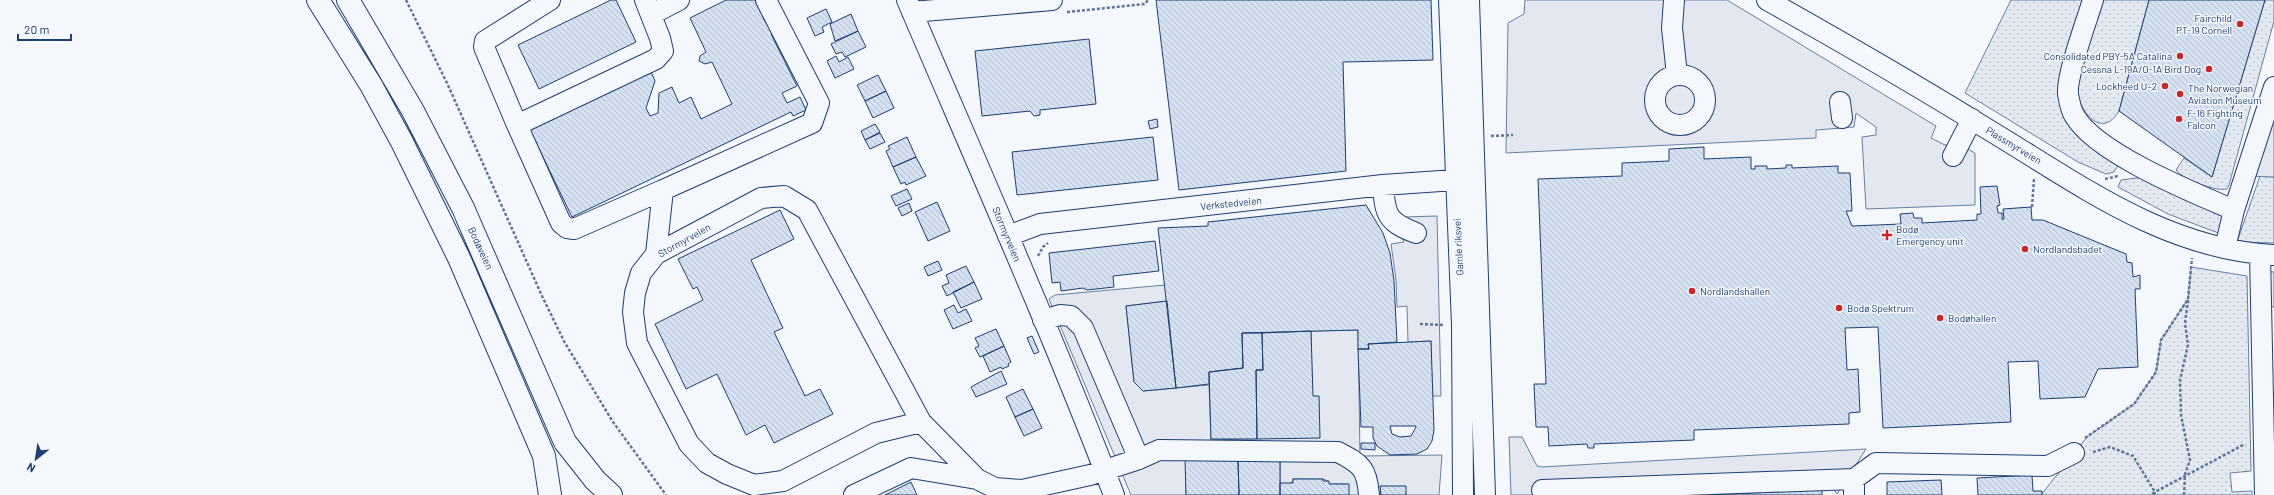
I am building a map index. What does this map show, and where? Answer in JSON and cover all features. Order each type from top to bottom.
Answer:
[{"type":"highway","points":[[318,0],[360,66],[402,142],[459,258],[544,456],[550,495]]},
{"type":"highway","name":"Bodøveien","points":[[348,0],[409,105],[460,202],[565,442],[595,480],[611,495]]},
{"type":"street","points":[[551,0],[485,41],[484,47],[561,223],[567,228],[574,228],[812,123],[819,103],[766,0]]},
{"type":"street","points":[[517,124],[656,60],[663,51],[648,7],[679,0]]},
{"type":"street","points":[[909,6],[1052,0]]},
{"type":"street","name":"Gamle riksvei","points":[[1449,0],[1462,325],[1463,495]]},
{"type":"street","name":"Gamle riksvei","points":[[1469,0],[1485,495]]},
{"type":"street","points":[[1674,0],[1672,28],[1677,75]]},
{"type":"street","points":[[2093,0],[2073,66],[2068,93],[2073,114],[2088,132],[2123,156],[2167,182],[2234,210]]},
{"type":"street","name":"Plassmyrveien","points":[[1780,3],[2114,206],[2195,242],[2267,254]]},
{"type":"street","name":"Stormyrveien","points":[[909,6],[1008,236],[1114,495]]},
{"type":"street","points":[[2225,248],[2234,210],[2274,87]]},
{"type":"street","points":[[1953,156],[1972,119]]},
{"type":"street","name":"Verkstedveien","points":[[1008,236],[1040,224],[1383,185],[1455,180]]},
{"type":"street","points":[[1383,185],[1385,211],[1389,218],[1394,224],[1416,233]]},
{"type":"street","points":[[656,254],[663,190]]},
{"type":"street","name":"Stormyrveien","points":[[921,422],[876,433],[783,481],[754,485],[727,474],[707,463],[689,444],[637,343],[633,312],[635,293],[641,274],[656,254],[761,198],[784,196],[806,210],[921,422],[977,479],[995,488],[1019,492],[1104,470]]},
{"type":"street","points":[[2265,495],[2264,435],[2267,254]]},
{"type":"street","points":[[1043,320],[1060,316],[1071,316],[1083,328],[1139,459]]},
{"type":"street","points":[[1104,470],[1139,459],[1159,450],[1338,452],[1360,463],[1368,479],[1368,495]]},
{"type":"street","points":[[1542,490],[1854,487],[1876,463],[2048,466],[2074,453]]},
{"type":"street","points":[[854,495],[910,468],[977,479]]},
{"type":"path","points":[[406,0],[447,83],[542,296],[565,343],[612,422],[666,495]]},
{"type":"path","points":[[1485,136],[1513,135]]},
{"type":"path","points":[[2032,207],[2034,175]]},
{"type":"path","points":[[1038,263],[1037,257],[1042,247],[1055,238]]},
{"type":"path","points":[[2184,495],[2185,474],[2190,460],[2181,415],[2180,380],[2188,345],[2185,323],[2193,254]]},
{"type":"path","points":[[2154,494],[2133,456],[2110,447],[2084,455],[2074,453],[2087,437],[2134,404],[2156,372],[2161,340],[2188,300]]},
{"type":"path","points":[[1420,324],[1450,325]]},
{"type":"path","points":[[2150,495],[2154,494],[2185,474],[2264,435]]},
{"type":"shaded area","points":[[1525,0],[1727,0],[1936,126],[1931,138],[1945,145],[1958,144],[1975,153],[1975,205],[1866,209],[1862,137],[1876,135],[1876,127],[1856,113],[1854,127],[1816,130],[1816,138],[1506,153],[1508,23],[1524,14]]},
{"type":"shaded area","points":[[2011,0],[2085,0],[2062,98],[2119,164],[2114,172],[2106,174],[2078,162],[1965,93]]},
{"type":"shaded area","points":[[2100,0],[2149,0],[2119,111],[2112,120],[2105,123],[2098,122],[2085,112],[2078,94],[2077,85]]},
{"type":"shaded area","points":[[2265,0],[2274,0],[2274,21],[2229,185],[2227,189],[2208,187],[2192,181],[2179,174],[2176,170],[2184,158],[2212,177]]},
{"type":"shaded area","points":[[2274,87],[2274,177],[2246,176]]},
{"type":"shaded area","points":[[2260,176],[2274,177],[2274,243],[2237,242]]},
{"type":"shaded area","points":[[2144,177],[2225,215],[2221,234],[2168,214],[2118,187],[2121,180]]},
{"type":"shaded area","points":[[1437,216],[1441,396],[1432,396],[1431,341],[1408,342],[1407,306],[1397,307],[1396,280],[1391,244],[1404,242],[1402,238],[1404,217]]},
{"type":"shaded area","points":[[2191,267],[2247,276],[2251,471],[2230,473],[2232,492],[2252,491],[2252,495],[2041,495],[2087,437],[2134,404],[2156,372],[2161,340],[2188,299]]},
{"type":"shaded area","points":[[2259,271],[2274,272],[2274,307],[2260,306]]},
{"type":"shaded area","points":[[1165,285],[1167,301],[1126,306],[1134,382],[1143,391],[1209,385],[1211,440],[1319,437],[1312,396],[1311,331],[1358,330],[1360,456],[1442,455],[1439,495],[1406,495],[1381,487],[1381,495],[1348,495],[1348,484],[1329,484],[1328,481],[1323,479],[1293,479],[1292,483],[1280,484],[1280,460],[1186,460],[1186,495],[1131,495],[1049,299],[1055,295]]},
{"type":"shaded area","points":[[1509,437],[1522,437],[1537,466],[1541,467],[1866,449],[1837,494],[1831,486],[1703,492],[1703,495],[1687,495],[1687,493],[1646,495],[1511,495]]},
{"type":"building","points":[[611,0],[616,0],[636,42],[539,89],[518,45]]},
{"type":"building","points":[[726,0],[755,0],[761,13],[766,11],[768,15],[763,18],[766,23],[771,20],[776,31],[771,34],[797,86],[782,93],[787,103],[800,97],[806,110],[793,116],[791,112],[572,217],[530,130],[651,72],[655,81],[646,108],[650,116],[658,113],[659,93],[672,87],[679,103],[691,97],[701,119],[732,104],[712,62],[705,64],[699,61],[700,56],[706,52],[690,18]]},
{"type":"building","points":[[1156,0],[1431,0],[1433,60],[1343,62],[1346,171],[1179,190]]},
{"type":"building","name":"The Norwegian Aviation Museum","points":[[2149,0],[2265,0],[2212,177],[2119,111]]},
{"type":"building","points":[[826,9],[832,22],[822,27],[824,32],[815,36],[807,18]]},
{"type":"building","points":[[851,14],[858,31],[835,41],[830,24]]},
{"type":"building","points":[[858,31],[866,47],[845,57],[842,52],[836,54],[831,44]]},
{"type":"building","points":[[1089,39],[1096,104],[1040,110],[1040,115],[1034,116],[1030,111],[982,116],[975,51]]},
{"type":"building","points":[[836,56],[839,62],[848,57],[854,69],[835,78],[827,61]]},
{"type":"building","points":[[878,75],[886,91],[865,101],[857,85]]},
{"type":"building","points":[[886,91],[894,108],[873,118],[865,101]]},
{"type":"building","points":[[1157,119],[1158,127],[1150,129],[1148,121]]},
{"type":"building","points":[[875,124],[880,132],[865,140],[861,131]]},
{"type":"building","points":[[880,133],[885,142],[870,149],[865,140]]},
{"type":"building","points":[[907,137],[916,157],[893,167],[886,151],[890,149],[888,146]]},
{"type":"building","points":[[1153,137],[1158,180],[1017,195],[1012,152]]},
{"type":"building","name":"Bodø Spektrum","points":[[1704,147],[1704,159],[1751,157],[1751,169],[1755,169],[1755,166],[1767,166],[1767,169],[1786,168],[1786,165],[1792,165],[1792,168],[1838,166],[1838,173],[1850,173],[1852,211],[1846,211],[1852,226],[1901,224],[1900,214],[1913,213],[1914,218],[1922,218],[1922,223],[1977,220],[1977,214],[1981,214],[1980,187],[1997,186],[2000,205],[1997,206],[1998,213],[2002,213],[2002,219],[2004,219],[2003,209],[2031,207],[2032,220],[2043,220],[2126,254],[2127,262],[2132,263],[2133,277],[2140,275],[2140,289],[2135,289],[2138,367],[2098,369],[2085,397],[2040,399],[2038,361],[2008,362],[2011,422],[1883,428],[1878,327],[1845,328],[1847,370],[1858,369],[1860,412],[1849,413],[1849,424],[1694,430],[1694,440],[1594,444],[1594,448],[1588,448],[1587,444],[1549,446],[1548,427],[1536,427],[1534,384],[1546,384],[1538,179],[1622,176],[1622,163],[1669,161],[1669,149]]},
{"type":"building","points":[[916,157],[926,176],[906,185],[905,182],[901,184],[893,167]]},
{"type":"building","points":[[907,189],[912,199],[896,206],[891,196]]},
{"type":"building","points":[[937,202],[950,231],[928,241],[915,212]]},
{"type":"building","points":[[909,203],[912,211],[902,216],[898,208]]},
{"type":"building","points":[[1366,205],[1383,233],[1390,253],[1394,281],[1397,342],[1368,344],[1369,349],[1358,349],[1358,330],[1242,333],[1243,368],[1209,372],[1209,384],[1176,388],[1158,228],[1208,226],[1208,222]]},
{"type":"building","points":[[780,210],[794,239],[751,260],[783,328],[774,332],[805,396],[820,389],[833,414],[774,443],[765,425],[746,435],[717,374],[686,389],[655,324],[703,300],[697,287],[693,289],[678,259]]},
{"type":"building","points":[[1155,241],[1159,271],[1113,276],[1114,287],[1087,290],[1083,288],[1061,291],[1060,282],[1052,283],[1049,253]]},
{"type":"building","points":[[938,261],[942,270],[928,276],[924,267]]},
{"type":"building","points":[[966,266],[974,282],[947,296],[942,286],[949,283],[946,275]]},
{"type":"building","points":[[974,282],[982,299],[961,308],[953,292]]},
{"type":"building","points":[[1167,301],[1176,388],[1143,391],[1134,382],[1126,306]]},
{"type":"building","points":[[954,305],[958,313],[966,309],[972,321],[953,329],[944,310]]},
{"type":"building","points":[[996,329],[1004,346],[980,357],[975,348],[979,346],[975,338]]},
{"type":"building","points":[[1311,331],[1313,396],[1319,396],[1320,438],[1257,439],[1256,370],[1263,370],[1262,333]]},
{"type":"building","points":[[1242,333],[1262,333],[1263,370],[1256,370],[1257,439],[1211,439],[1209,372],[1243,368]]},
{"type":"building","points":[[1032,336],[1039,352],[1034,354],[1027,338]]},
{"type":"building","points":[[1431,341],[1434,430],[1432,441],[1427,449],[1417,454],[1390,455],[1377,446],[1373,438],[1373,427],[1361,427],[1358,349],[1369,349],[1368,344]],"holes":[[[1390,426],[1416,426],[1411,436],[1400,437],[1392,434]]]},
{"type":"building","points":[[1004,346],[1011,362],[1008,364],[1009,366],[1002,369],[1001,367],[990,372],[983,356]]},
{"type":"building","points":[[1001,371],[1007,384],[976,397],[971,387]]},
{"type":"building","points":[[1023,389],[1033,409],[1015,417],[1006,397]]},
{"type":"building","points":[[1033,409],[1042,428],[1024,436],[1015,417]]},
{"type":"building","points":[[1361,443],[1375,443],[1375,450],[1361,449]]},
{"type":"building","points":[[1280,459],[1280,495],[1239,495],[1238,460]]},
{"type":"building","points":[[1185,460],[1238,460],[1239,495],[1186,495]]},
{"type":"building","points":[[2032,475],[2033,491],[2042,491],[2042,495],[1978,495],[1977,478]]},
{"type":"building","points":[[1293,479],[1323,479],[1323,481],[1329,481],[1329,484],[1349,484],[1349,495],[1280,495],[1280,483],[1293,483]]},
{"type":"building","points":[[1941,480],[1942,495],[1887,495],[1887,482]]},
{"type":"building","points":[[911,482],[917,495],[885,495]]},
{"type":"building","points":[[1380,486],[1406,486],[1406,495],[1381,495]]},
{"type":"building","points":[[1822,490],[1822,495],[1704,495]]},
{"type":"place","name":"Fairchild PT-19 Cornell","points":[[2240,24]]},
{"type":"place","name":"Consolidated PBY-5A Catalina","points":[[2180,56]]},
{"type":"place","name":"Cessna L-19A/O-1A Bird Dog","points":[[2209,69]]},
{"type":"place","name":"Lockheed U–2","points":[[2165,86]]},
{"type":"place","name":"The Norwegian Aviation Museum","points":[[2180,94]]},
{"type":"place","name":"F-16 Fighting Falcon","points":[[2179,119]]},
{"type":"place","name":"Bodø Emergency unit","points":[[1887,235]]},
{"type":"place","name":"Nordlandsbadet","points":[[2025,249]]},
{"type":"place","name":"Nordlandshallen","points":[[1692,291]]},
{"type":"place","name":"Bodø Spektrum","points":[[1839,308]]},
{"type":"place","name":"Bodøhallen","points":[[1940,318]]}]
